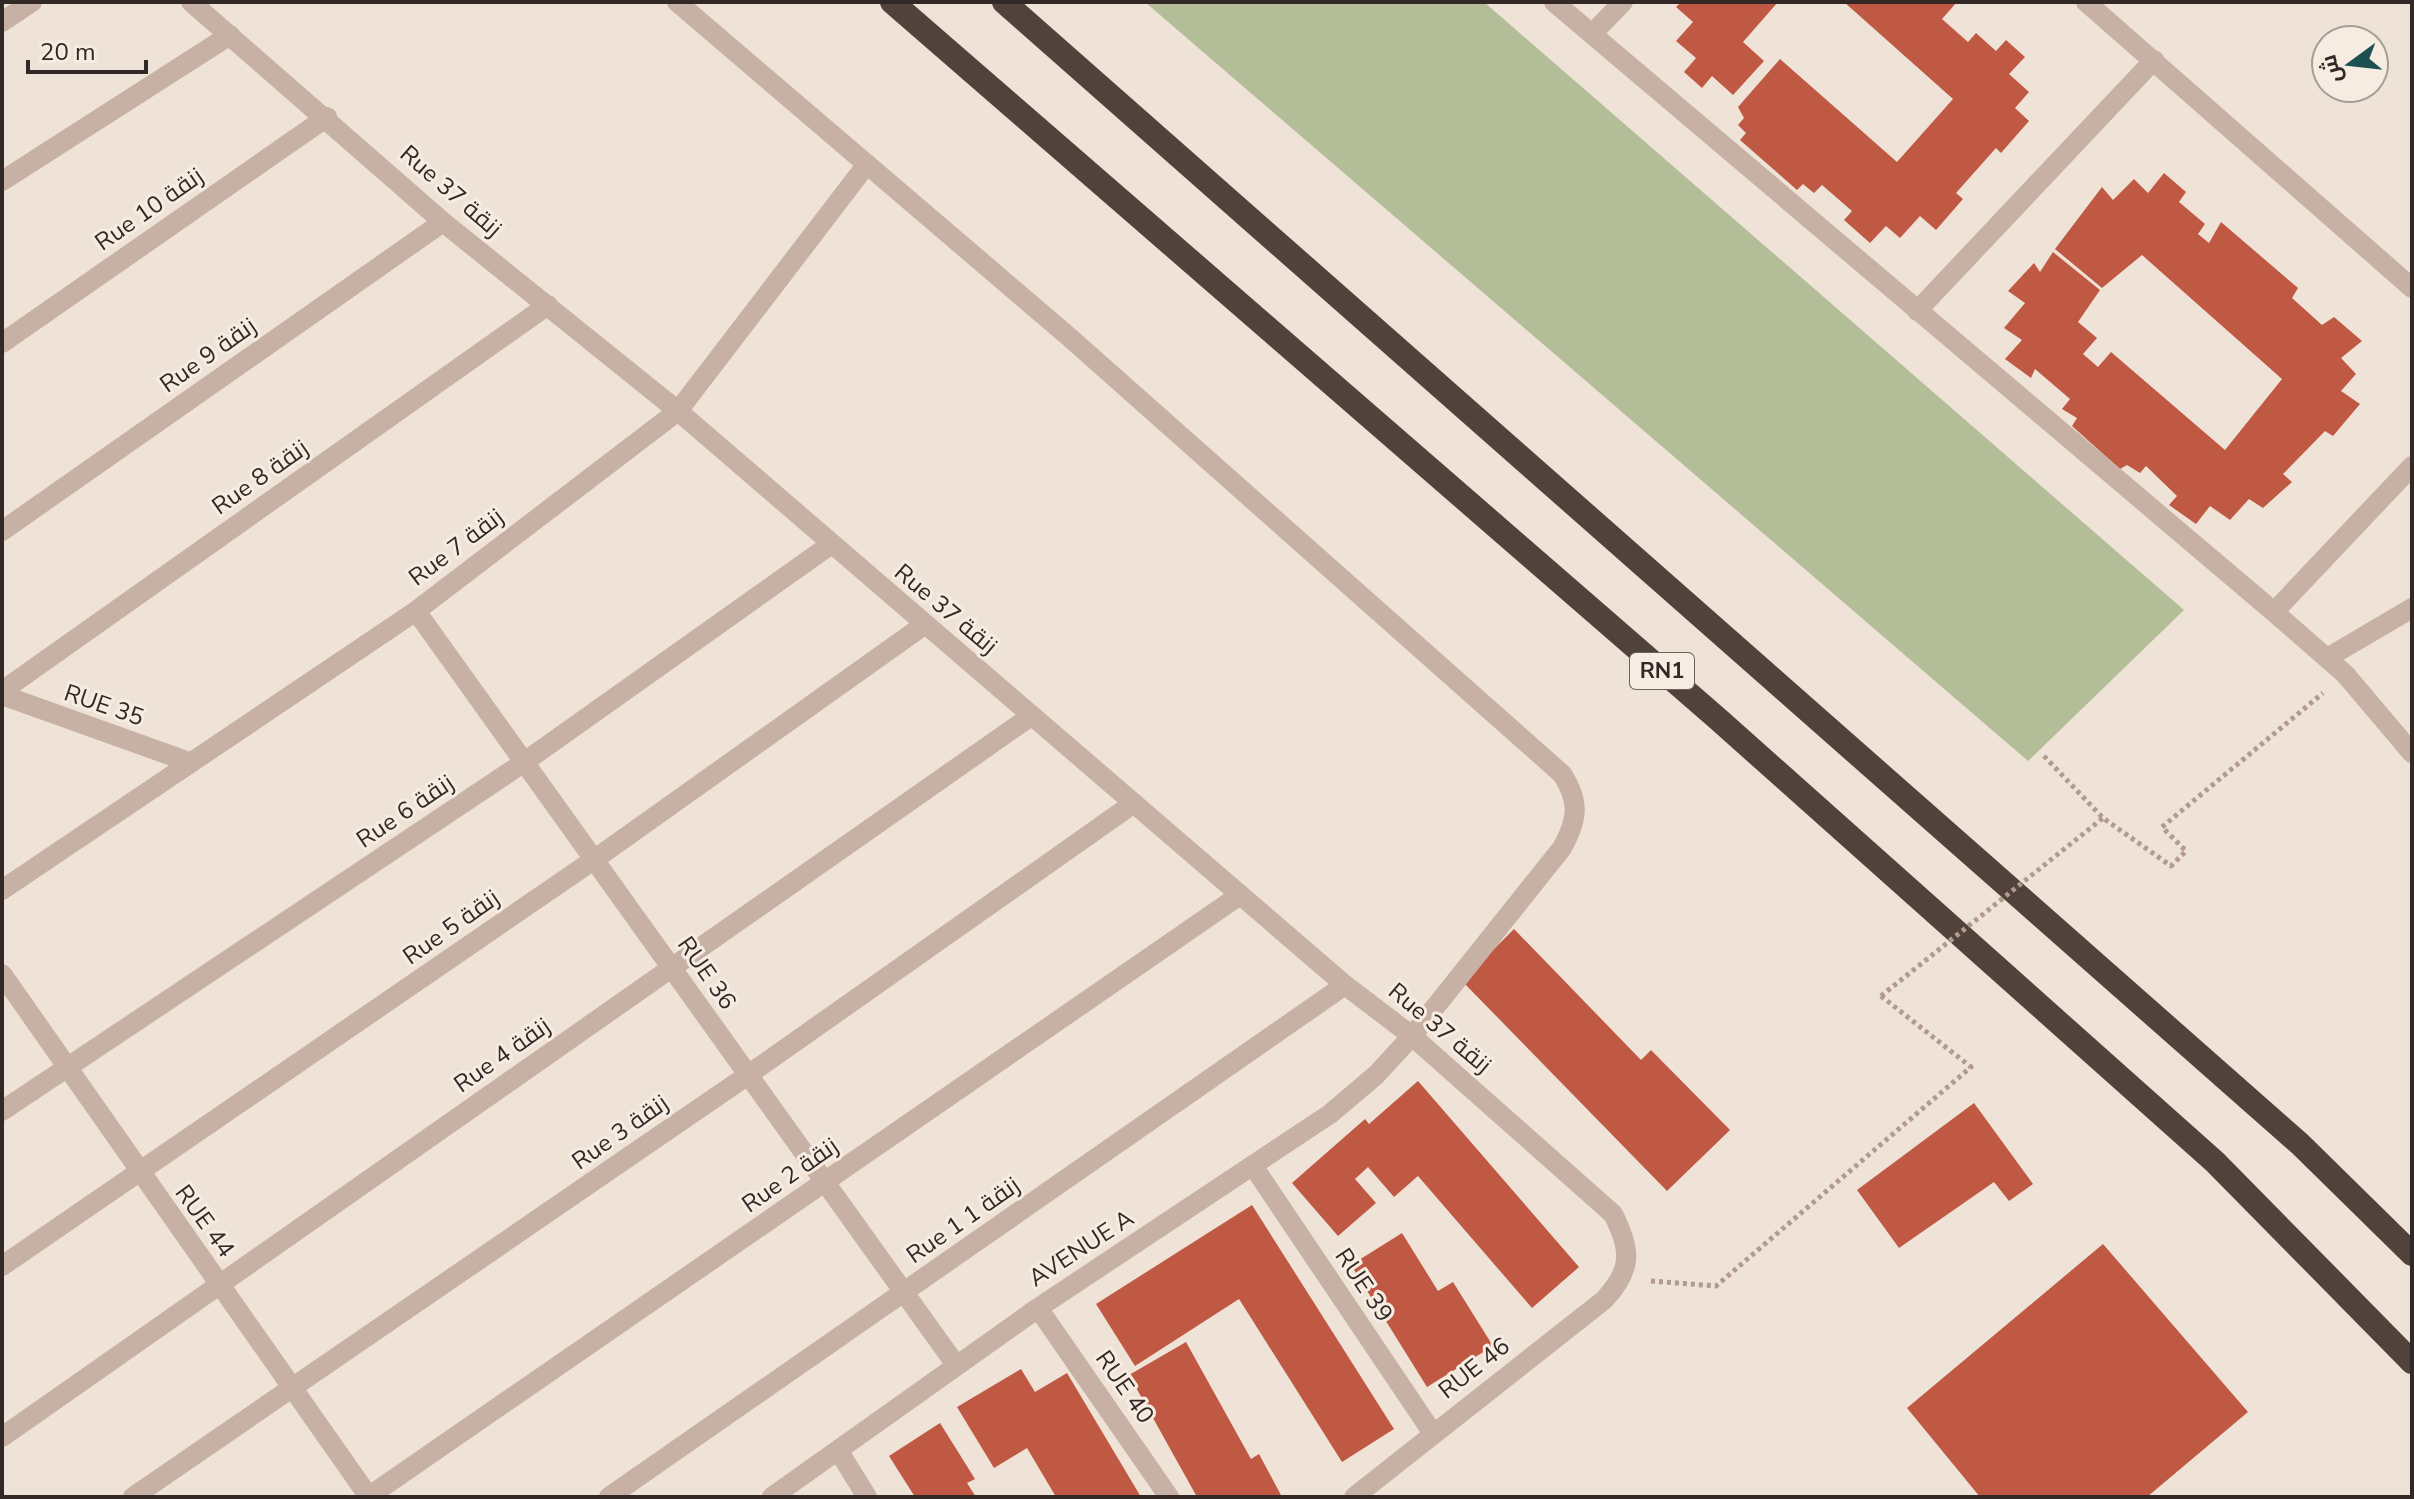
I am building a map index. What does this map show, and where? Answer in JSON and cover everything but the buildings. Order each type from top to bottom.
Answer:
[{"type":"highway","name":"RN1","points":[[892,2],[1718,719],[2191,1140],[2412,1362]]},
{"type":"highway","name":"RN1","points":[[1004,2],[2300,1144],[2412,1254]]},
{"type":"highway","points":[[2300,1144],[2412,1241]]},
{"type":"street","points":[[2,22],[32,2]]},
{"type":"street","name":"Rue 37 زنقة","points":[[191,2],[327,117],[443,222],[678,411],[830,545],[1345,985],[1412,1036],[1613,1214],[1627,1249],[1624,1279]]},
{"type":"street","name":"AVENUE A","points":[[677,2],[1068,336],[1562,774],[1573,791],[1577,810],[1567,838],[1412,1036],[1376,1075],[1330,1114],[1038,1308],[772,1497]]},
{"type":"street","points":[[1554,2],[2327,658],[2345,674],[2412,753]]},
{"type":"street","points":[[1592,34],[1623,2]]},
{"type":"street","points":[[2086,2],[2412,288]]},
{"type":"street","points":[[2,181],[230,35]]},
{"type":"street","points":[[1917,311],[2154,60]]},
{"type":"street","name":"Rue 10 زنقة","points":[[2,343],[327,117]]},
{"type":"street","name":"Rue 7 زنقة","points":[[2,890],[416,611],[678,411],[867,164]]},
{"type":"street","name":"Rue 9 زنقة","points":[[2,531],[443,222]]},
{"type":"street","name":"Rue 8 زنقة","points":[[2,693],[548,305]]},
{"type":"street","points":[[2274,612],[2412,466]]},
{"type":"street","name":"Rue 6 زنقة","points":[[2,1111],[523,763],[830,545]]},
{"type":"street","points":[[2327,658],[2412,608]]},
{"type":"street","name":"RUE 36","points":[[416,611],[902,1294],[956,1365]]},
{"type":"street","name":"Rue 5 زنقة","points":[[2,1266],[595,859],[924,625]]},
{"type":"street","name":"RUE 35","points":[[2,693],[189,762]]},
{"type":"street","name":"Rue 4 زنقة","points":[[2,1437],[1031,716]]},
{"type":"street","name":"Rue 3 زنقة","points":[[133,1497],[748,1075],[1134,803]]},
{"type":"street","name":"Rue 2 زنقة","points":[[369,1497],[1240,895]]},
{"type":"street","name":"RUE 44","points":[[2,974],[139,1174],[369,1497]]},
{"type":"street","name":"Rue 1 زنقة 1","points":[[609,1497],[1345,985]]},
{"type":"street","name":"RUE 39","points":[[1253,1166],[1432,1432]]},
{"type":"street","name":"RUE 46","points":[[1354,1497],[1432,1432],[1604,1300],[1624,1279]]},
{"type":"street","name":"RUE 40","points":[[1038,1308],[1169,1497]]},
{"type":"street","points":[[838,1450],[867,1497]]},
{"type":"path","points":[[2044,756],[2103,818],[2171,866],[2186,851],[2162,827],[2345,674]]},
{"type":"path","points":[[1624,1279],[1716,1286],[1971,1067],[1881,996],[2103,818]]},
{"type":"green space","points":[[1145,2],[1484,2],[2184,610],[2028,761]]}]
